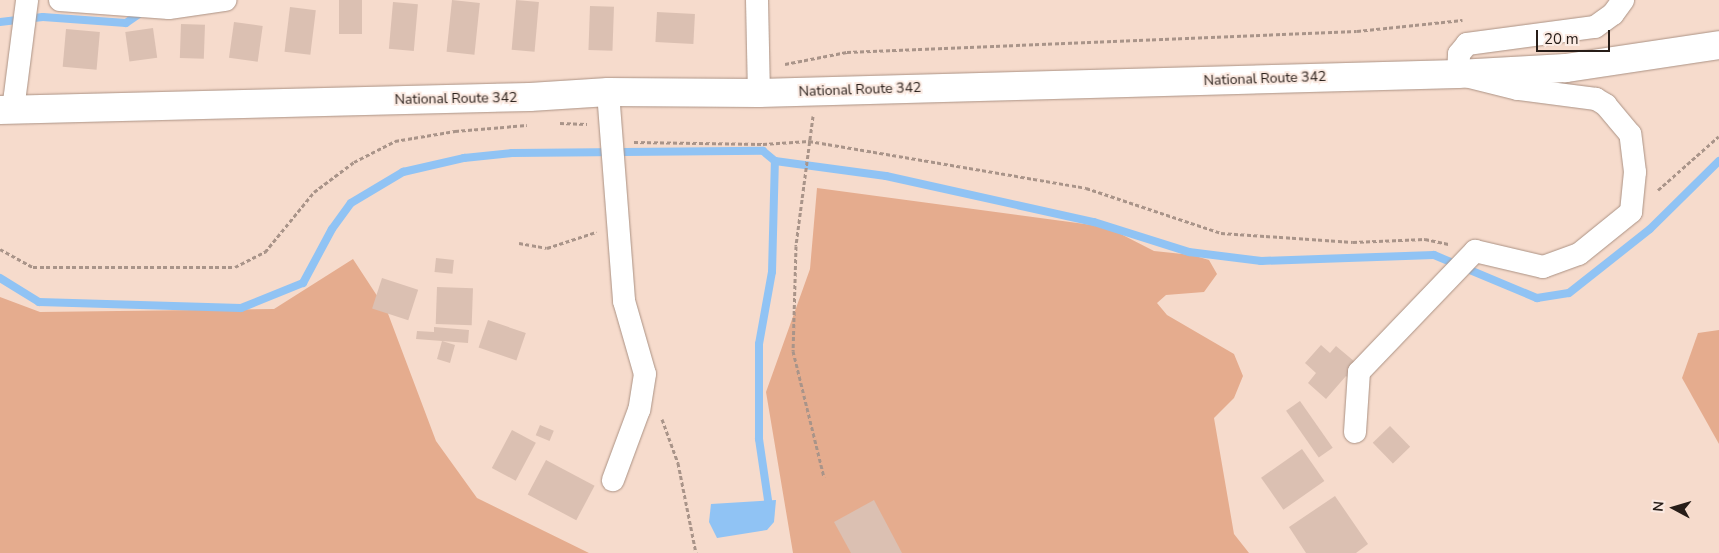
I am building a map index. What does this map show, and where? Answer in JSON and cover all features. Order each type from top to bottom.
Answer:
[{"type":"highway","name":"National Route 342","points":[[6,110],[530,97],[760,81],[817,91],[1458,74],[1566,68],[1719,45]]},
{"type":"street","points":[[6,110],[26,0]]},
{"type":"street","points":[[60,0],[169,8],[225,0]]},
{"type":"street","points":[[757,0],[760,81]]},
{"type":"street","points":[[1356,432],[1359,372],[1475,251],[1543,267],[1579,254],[1631,212],[1635,172],[1630,134],[1606,105],[1596,99],[1518,89],[1458,74],[1459,54],[1467,44],[1595,28],[1613,14],[1623,0]]},
{"type":"street","points":[[608,92],[615,226],[624,301],[646,374],[639,410],[613,480]]},
{"type":"path","points":[[760,81],[847,52],[1357,31],[1465,20]]},
{"type":"path","points":[[817,91],[808,141],[796,246],[794,351],[824,477]]},
{"type":"path","points":[[550,124],[610,133],[763,144],[808,141],[1086,188],[1221,233],[1353,242],[1425,238],[1475,251]]},
{"type":"path","points":[[0,249],[34,267],[235,267],[265,252],[314,192],[354,162],[395,141],[455,131],[531,125]]},
{"type":"path","points":[[1631,212],[1679,173],[1719,136]]},
{"type":"path","points":[[519,243],[547,248],[615,226]]},
{"type":"path","points":[[646,374],[678,463],[696,553]]},
{"type":"shaded area","points":[[817,188],[1107,227],[1154,251],[1192,255],[1209,260],[1217,274],[1204,292],[1166,295],[1157,303],[1167,315],[1234,354],[1243,376],[1234,398],[1214,418],[1234,534],[1249,553],[793,553],[766,392],[810,269]]},
{"type":"shaded area","points":[[353,259],[387,311],[436,441],[477,498],[589,553],[0,553],[0,297],[40,312],[274,309]]},
{"type":"shaded area","points":[[1719,330],[1719,444],[1682,378],[1698,333]]},
{"type":"water","points":[[776,500],[774,522],[767,530],[717,538],[709,522],[711,504]]},
{"type":"building","points":[[339,0],[362,0],[362,34],[339,34]]},
{"type":"building","points":[[452,0],[480,3],[474,55],[447,52]]},
{"type":"building","points":[[516,0],[539,2],[535,52],[512,50]]},
{"type":"building","points":[[393,2],[418,4],[414,51],[389,49]]},
{"type":"building","points":[[590,6],[614,7],[612,51],[588,50]]},
{"type":"building","points":[[290,7],[316,10],[310,55],[285,52]]},
{"type":"building","points":[[657,12],[695,14],[693,44],[655,42]]},
{"type":"building","points":[[234,22],[263,26],[258,62],[229,58]]},
{"type":"building","points":[[181,24],[205,25],[204,59],[180,58]]},
{"type":"building","points":[[153,28],[157,58],[129,62],[125,32]]},
{"type":"building","points":[[66,29],[100,32],[97,70],[63,67]]},
{"type":"building","points":[[436,258],[454,260],[452,274],[435,272]]},
{"type":"building","points":[[382,278],[418,290],[408,320],[372,308]]},
{"type":"building","points":[[437,287],[473,288],[472,325],[436,324]]},
{"type":"building","points":[[488,320],[526,333],[516,360],[479,347]]},
{"type":"building","points":[[434,327],[469,330],[468,343],[416,339],[417,331],[434,332]]},
{"type":"building","points":[[442,341],[455,345],[450,363],[437,359]]},
{"type":"building","points":[[1321,345],[1330,353],[1336,346],[1367,372],[1356,385],[1346,376],[1326,399],[1308,383],[1316,373],[1305,363]]},
{"type":"building","points":[[1300,401],[1333,448],[1319,457],[1286,411]]},
{"type":"building","points":[[540,425],[554,431],[550,441],[536,435]]},
{"type":"building","points":[[1390,426],[1410,447],[1393,464],[1373,443]]},
{"type":"building","points":[[512,430],[536,443],[516,481],[492,468]]},
{"type":"building","points":[[1302,449],[1324,481],[1283,510],[1261,478]]},
{"type":"building","points":[[546,460],[595,486],[576,520],[528,494]]},
{"type":"building","points":[[1335,496],[1368,544],[1356,553],[1306,553],[1289,527]]},
{"type":"building","points":[[874,500],[902,553],[851,553],[834,522]]},
{"type":"waterway","points":[[0,22],[43,17],[126,23],[142,12]]},
{"type":"waterway","points":[[0,278],[39,302],[241,308],[303,283],[332,229],[351,203],[403,172],[464,158],[512,153],[763,151],[775,161],[886,176],[1094,222],[1189,252],[1261,261],[1434,255],[1537,298],[1569,293],[1650,229],[1719,161]]},
{"type":"waterway","points":[[768,500],[759,439],[759,344],[772,272],[775,161]]}]
